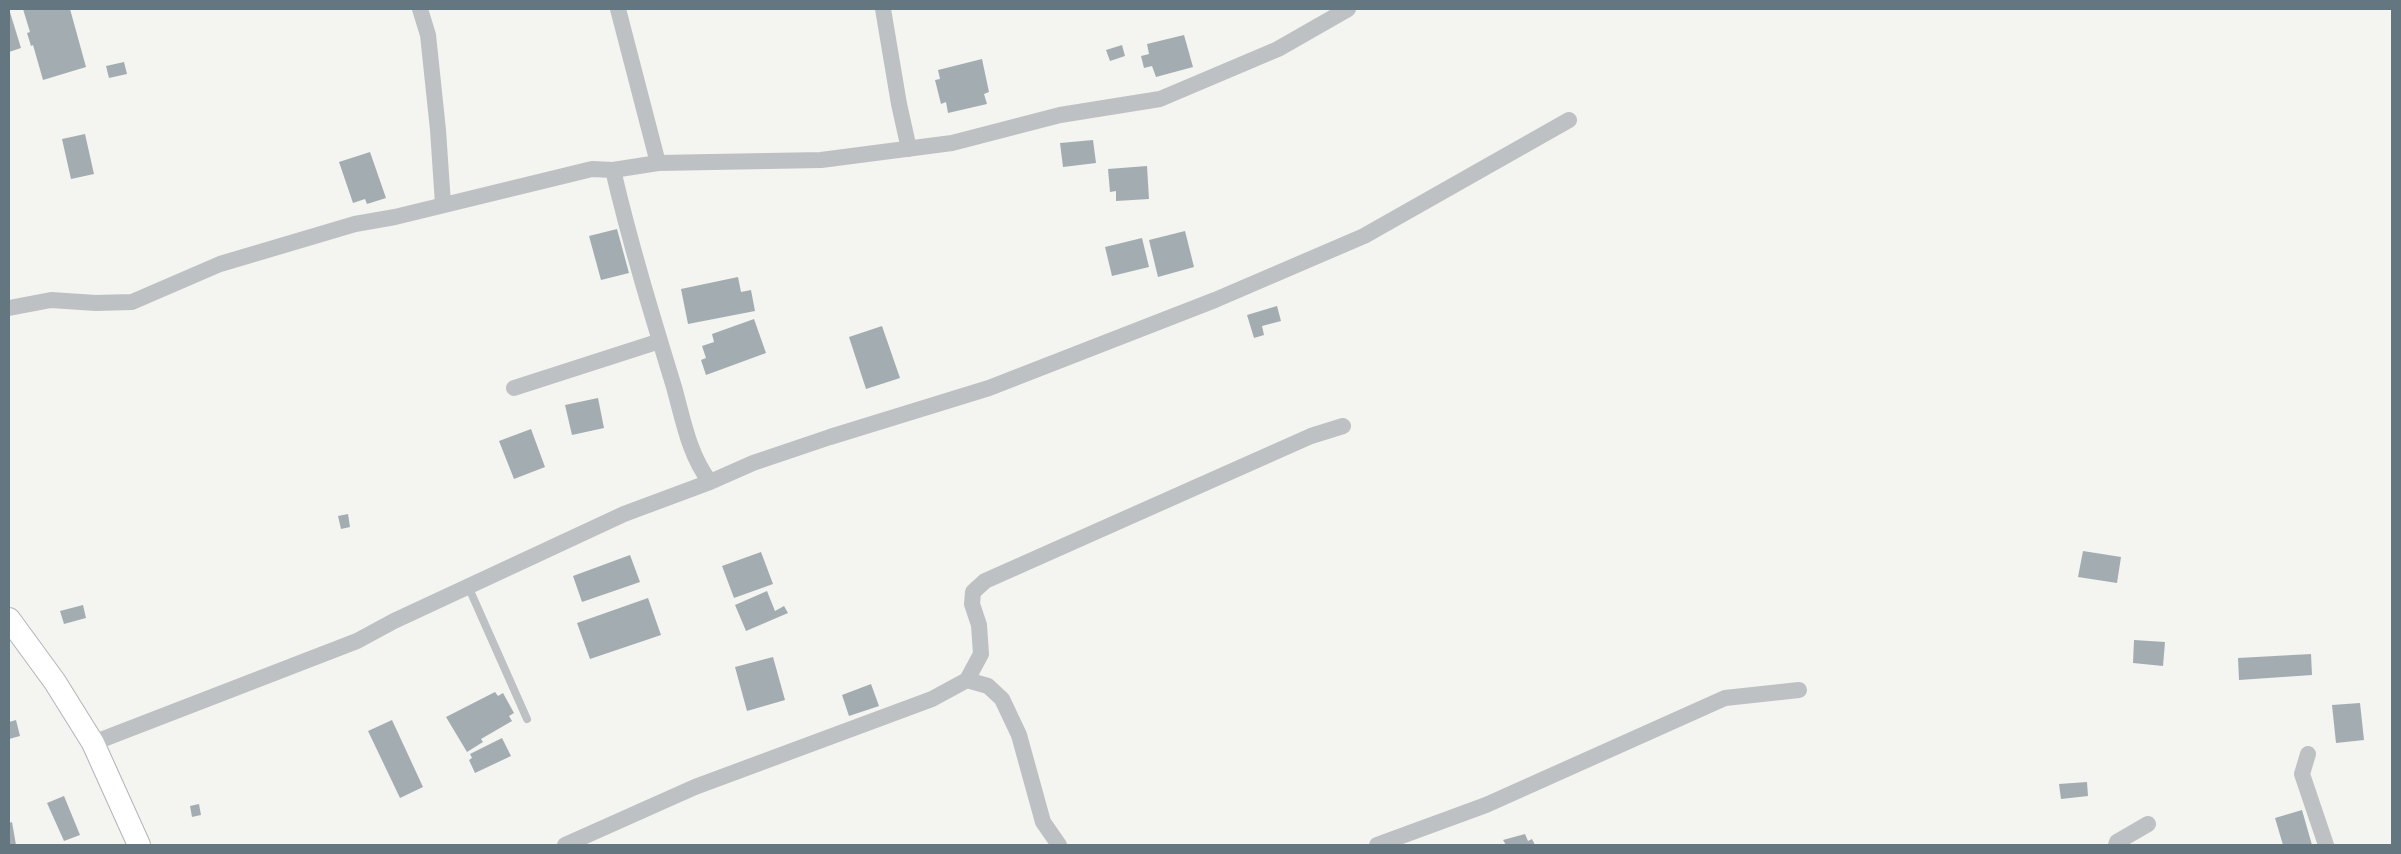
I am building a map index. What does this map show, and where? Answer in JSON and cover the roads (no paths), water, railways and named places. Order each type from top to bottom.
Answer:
[{"type":"main road","points":[[9,619],[55,682],[93,743],[139,845]]},
{"type":"street","points":[[420,9],[428,34],[438,130],[443,204]]},
{"type":"street","points":[[618,9],[658,163]]},
{"type":"street","points":[[883,9],[899,104],[909,149]]},
{"type":"street","points":[[9,308],[51,300],[96,303],[132,302],[220,264],[355,224],[395,217],[592,169],[613,170],[658,163],[821,160],[952,143],[1060,115],[1160,99],[1278,49],[1348,9]]},
{"type":"street","points":[[93,743],[357,641],[394,621],[624,514],[710,482],[753,463],[830,436],[989,388],[1215,300],[1364,236],[1569,120]]},
{"type":"street","points":[[613,170],[660,341],[696,460],[710,482]]},
{"type":"street","points":[[514,388],[660,341]]},
{"type":"street","points":[[565,845],[695,787],[932,699],[967,680],[981,654],[979,625],[972,604],[974,592],[985,580],[1310,436],[1343,426]]},
{"type":"street","points":[[967,680],[988,686],[1002,700],[1019,735],[1044,822],[1059,845]]},
{"type":"street","points":[[1377,845],[1486,806],[1725,698],[1799,690]]},
{"type":"street","points":[[2308,754],[2302,774],[2326,845]]},
{"type":"street","points":[[2116,845],[2117,842],[2148,824]]},
{"type":"lane","points":[[468,586],[527,719]]}]
